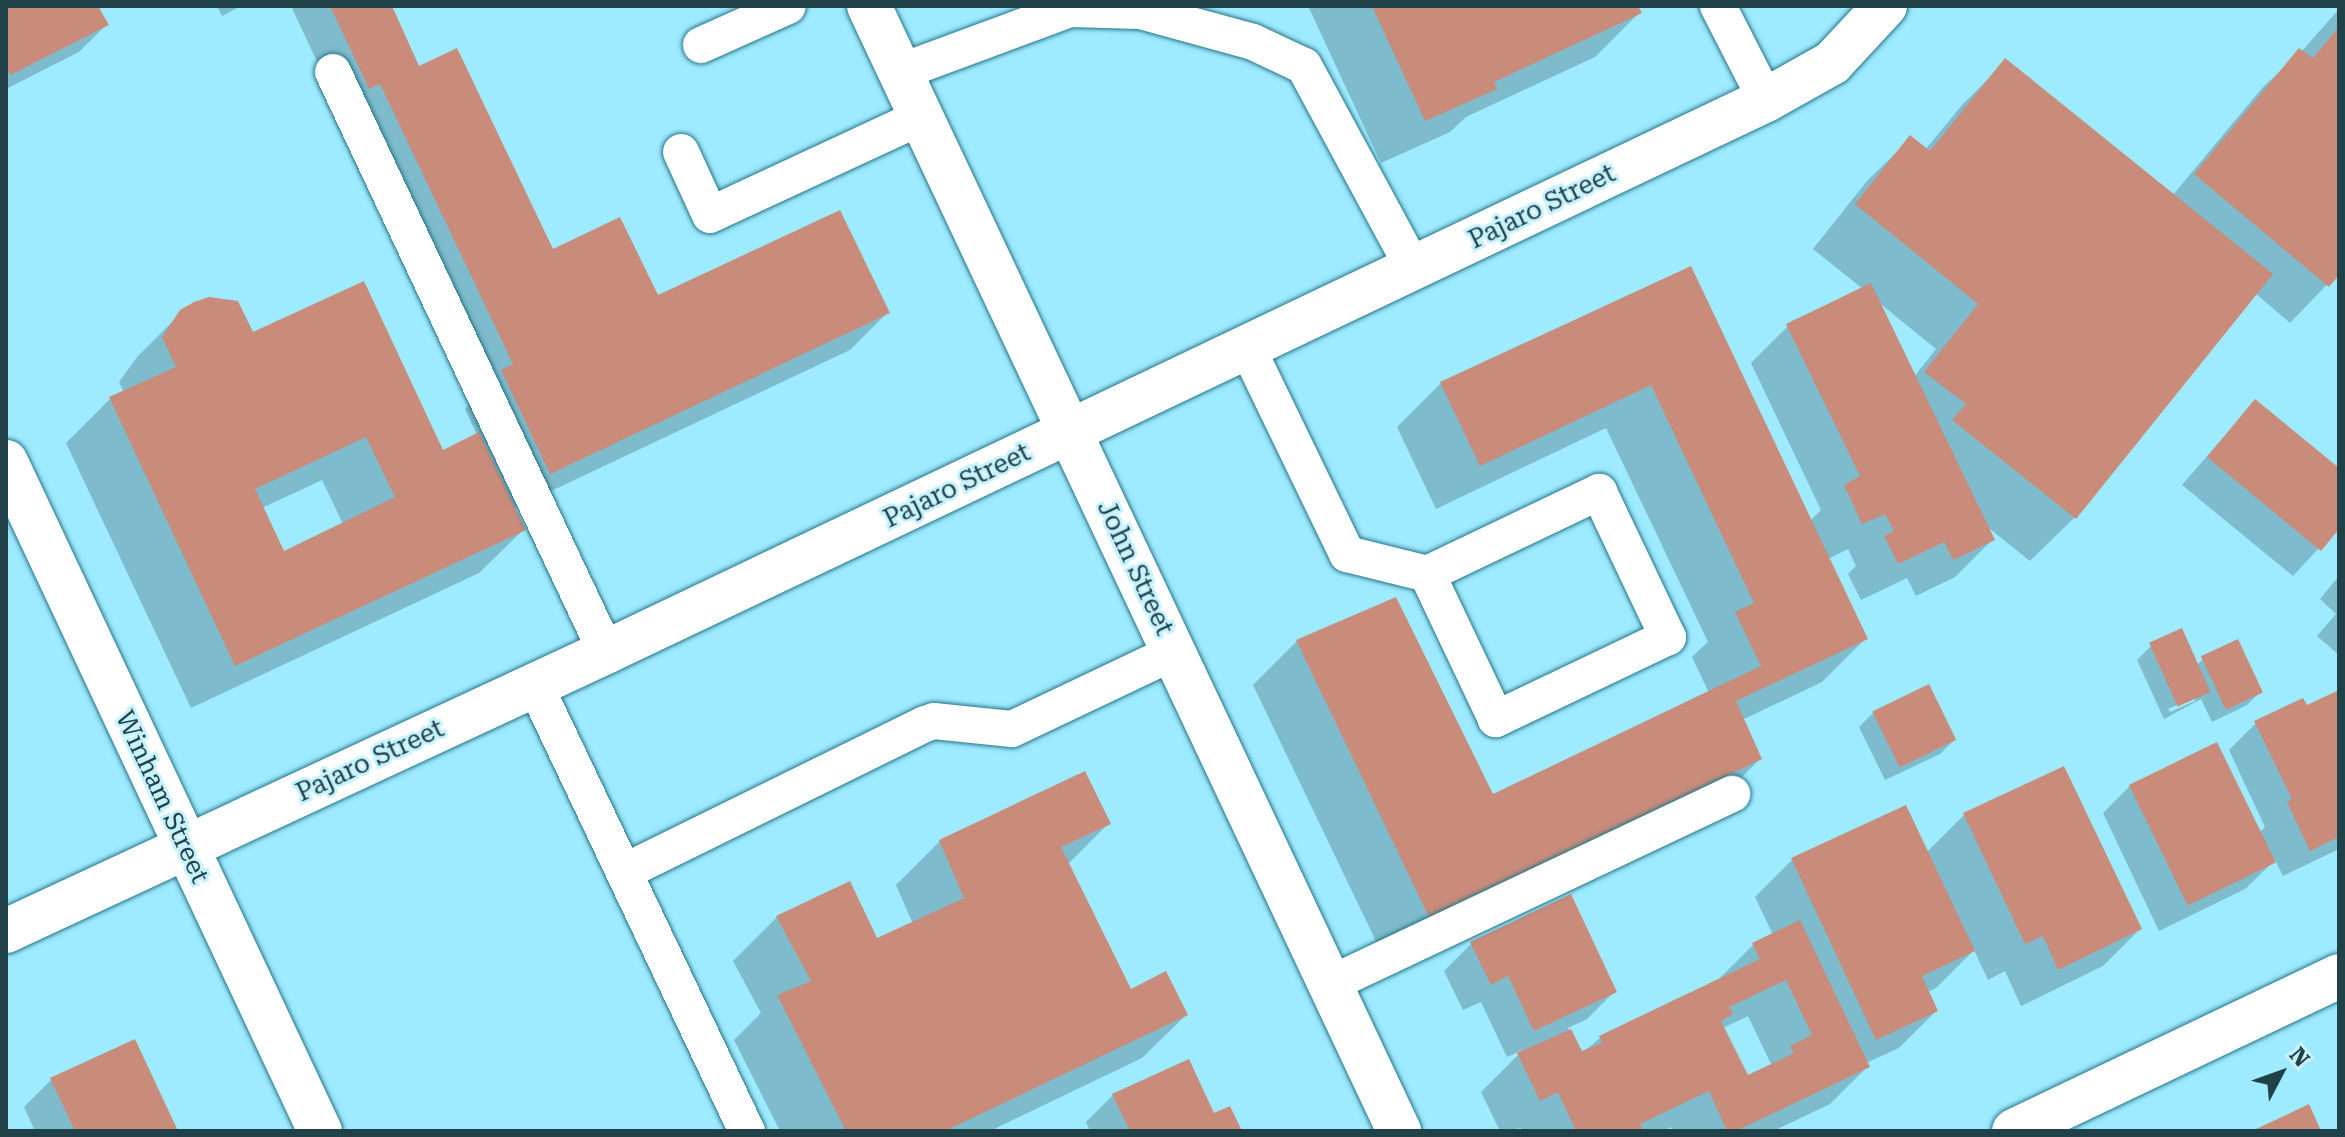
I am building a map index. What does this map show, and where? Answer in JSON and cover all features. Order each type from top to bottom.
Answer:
[{"type":"street","name":"John Street","points":[[869,6],[1398,1130]]},
{"type":"street","name":"Pajaro Street","points":[[6,931],[606,652],[1766,100],[1832,63],[1885,6]]},
{"type":"street","name":"Winham Street","points":[[6,462],[320,1131]]},
{"type":"street","points":[[2014,1131],[2339,976]]},
{"type":"lane","points":[[701,45],[788,6]]},
{"type":"lane","points":[[1718,6],[1766,100]]},
{"type":"lane","points":[[900,72],[1070,9],[1140,11],[1253,42],[1304,66],[1413,268]]},
{"type":"lane","points":[[333,72],[606,652]]},
{"type":"lane","points":[[681,152],[710,215],[921,117]]},
{"type":"lane","points":[[1247,347],[1347,554],[1427,574],[1599,492],[1668,637],[1496,719],[1427,574]]},
{"type":"lane","points":[[624,872],[925,724],[934,721],[1012,729],[1174,652]]},
{"type":"lane","points":[[535,685],[747,1131]]},
{"type":"lane","points":[[1330,984],[1732,794]]},
{"type":"building","points":[[6,6],[98,6],[109,25],[10,75],[6,66]]},
{"type":"building","points":[[330,6],[392,6],[419,66],[457,48],[553,249],[620,217],[658,295],[840,210],[890,313],[550,474],[501,370],[513,364],[380,84],[369,89]]},
{"type":"building","points":[[1372,6],[1638,6],[1642,13],[1494,82],[1497,89],[1425,121]]},
{"type":"building","points":[[2339,27],[2339,275],[2329,287],[2194,174],[2299,48],[2313,58]]},
{"type":"building","points":[[2005,58],[2273,274],[2076,519],[1952,420],[1966,404],[1924,372],[1978,304],[1855,204],[1910,135],[1930,151]]},
{"type":"building","points":[[1691,266],[1868,639],[1736,701],[1762,759],[1429,917],[1296,640],[1396,597],[1493,794],[1761,666],[1735,612],[1754,603],[1651,385],[1480,466],[1440,382]]},
{"type":"building","points":[[364,281],[443,450],[479,432],[526,530],[235,666],[109,397],[176,367],[162,337],[180,310],[194,302],[209,297],[238,301],[253,332]],"holes":[[[366,437],[395,497],[284,551],[255,489]]]},
{"type":"building","points":[[1871,283],[1995,540],[1953,560],[1944,542],[1898,564],[1884,536],[1894,531],[1885,514],[1862,524],[1844,485],[1860,476],[1786,324]]},
{"type":"building","points":[[2255,399],[2339,468],[2339,529],[2321,551],[2207,457]]},
{"type":"building","points":[[2182,628],[2210,692],[2178,707],[2149,643]]},
{"type":"building","points":[[2238,639],[2263,692],[2226,710],[2201,656]]},
{"type":"building","points":[[1929,684],[1956,740],[1900,767],[1872,712]]},
{"type":"building","points":[[2339,690],[2339,837],[2310,851],[2287,802],[2292,799],[2254,721],[2303,698],[2307,705]]},
{"type":"building","points":[[2217,742],[2276,862],[2188,905],[2129,785]]},
{"type":"building","points":[[2064,766],[2142,929],[2058,970],[2043,936],[2025,944],[1963,813]]},
{"type":"building","points":[[1085,771],[1111,824],[1061,847],[1131,989],[1166,971],[1188,1015],[945,1131],[846,1131],[777,995],[811,981],[776,916],[850,881],[877,938],[964,898],[939,840]]},
{"type":"building","points":[[1906,805],[1975,951],[1922,976],[1938,1011],[1876,1040],[1791,858]]},
{"type":"building","points":[[1571,894],[1617,992],[1534,1031],[1508,976],[1491,985],[1470,942]]},
{"type":"building","points":[[1800,920],[1870,1067],[1736,1131],[1727,1131],[1709,1091],[1640,1124],[1644,1131],[1576,1131],[1558,1092],[1540,1101],[1517,1053],[1571,1029],[1582,1051],[1602,1043],[1599,1036],[1760,959],[1752,943]],"holes":[[[1786,980],[1812,1035],[1790,1046],[1794,1053],[1748,1075],[1721,1021],[1733,1014],[1729,1007]]]},
{"type":"building","points":[[135,1039],[178,1131],[75,1131],[50,1078]]},
{"type":"building","points":[[1189,1059],[1214,1113],[1230,1106],[1242,1131],[1130,1131],[1112,1094]]},
{"type":"building","points":[[2309,1104],[2321,1131],[2252,1131]]}]
